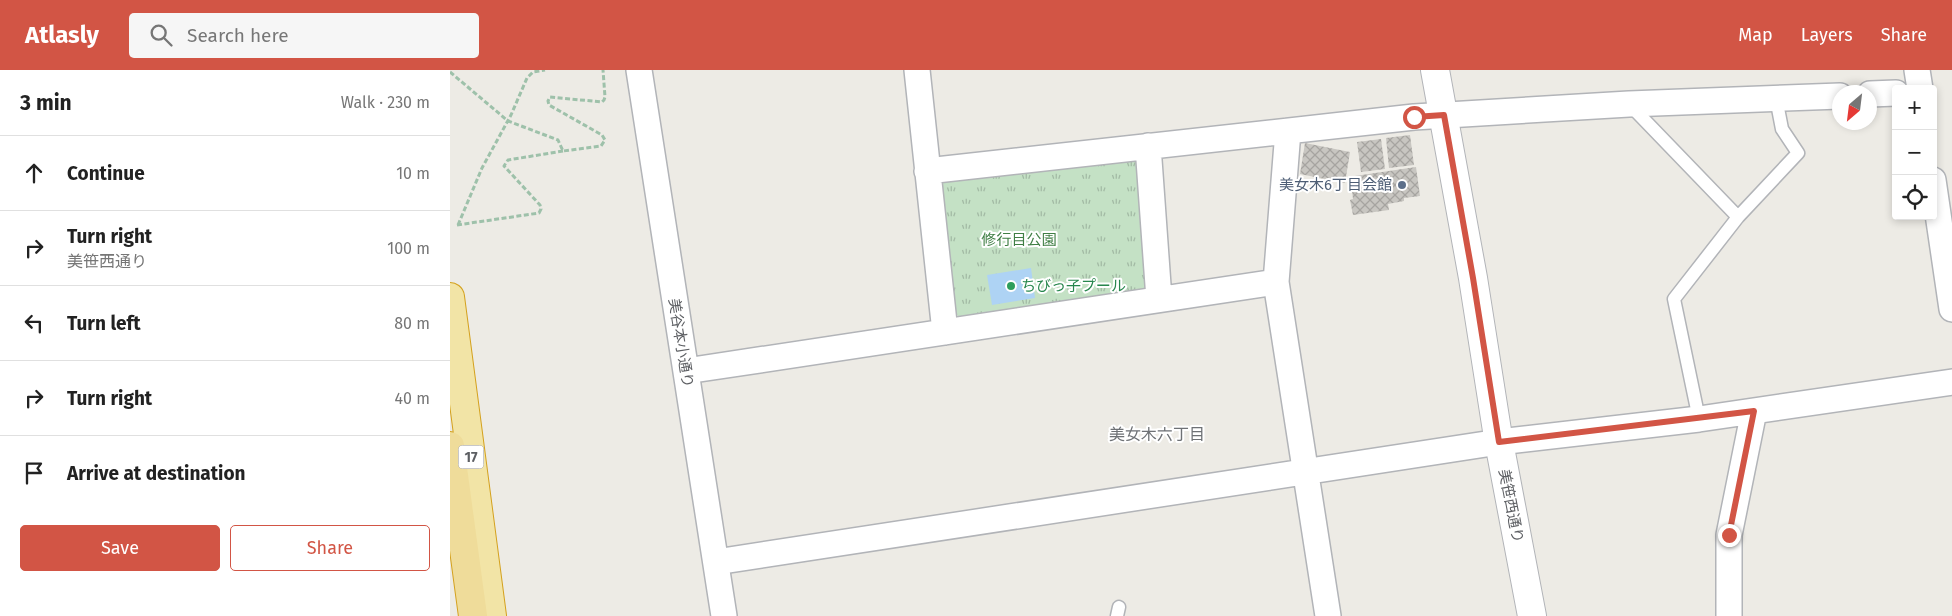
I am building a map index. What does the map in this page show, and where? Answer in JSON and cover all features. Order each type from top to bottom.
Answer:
[{"type":"highway","name":"17","points":[[450,297],[492,616]]},
{"type":"highway","points":[[450,446],[473,616]]},
{"type":"highway","points":[[450,563],[457,616]]},
{"type":"street","name":"美谷本小通り","points":[[639,70],[724,616]]},
{"type":"street","points":[[917,70],[945,332]]},
{"type":"street","name":"美笹西通り","points":[[1435,70],[1472,268],[1499,442],[1532,616]]},
{"type":"street","points":[[1917,70],[1919,85]]},
{"type":"street","points":[[1877,94],[1892,93]]},
{"type":"street","points":[[927,171],[1288,130],[1444,115],[1628,104],[1832,96]]},
{"type":"street","points":[[1288,130],[1276,282],[1328,616]]},
{"type":"street","points":[[1148,146],[1159,299]]},
{"type":"street","points":[[1937,207],[1952,309]]},
{"type":"street","points":[[686,371],[1276,282]]},
{"type":"street","points":[[716,562],[1499,442],[1699,419],[1952,382]]},
{"type":"street","points":[[1729,616],[1729,535],[1754,411]]},
{"type":"lane","points":[[1699,419],[1674,299],[1738,217],[1798,153],[1782,129],[1776,98]]},
{"type":"lane","points":[[1628,104],[1738,217]]},
{"type":"path","points":[[545,70],[529,74],[482,168],[457,225],[539,213],[540,205],[504,166],[505,162],[600,146],[605,140],[602,135],[549,105],[548,101],[550,96],[602,102],[605,97],[603,70]]},
{"type":"path","points":[[450,72],[506,120],[558,140],[563,151]]},
{"type":"green space","name":"修行目公園","points":[[1136,157],[1142,162],[1146,292],[964,320],[954,313],[940,183],[946,174]]},
{"type":"water","name":"ちびっ子プール","points":[[1031,268],[1035,298],[992,305],[987,275]]},
{"type":"building","points":[[1410,135],[1414,165],[1389,168],[1386,138]]},
{"type":"building","points":[[1381,139],[1385,169],[1361,172],[1357,142]]},
{"type":"building","points":[[1305,143],[1350,152],[1345,183],[1300,174]]},
{"type":"building","points":[[1416,167],[1420,196],[1404,198],[1404,201],[1388,204],[1389,210],[1353,215],[1350,200],[1353,199],[1352,191],[1357,191],[1355,176]]},
{"type":"place","name":"美女木6丁目会館","points":[[1402,185]]},
{"type":"place","name":"ちびっ子プール","points":[[1011,286]]},
{"type":"district","name":"美女木六丁目","points":[[1157,434]]},
{"type":"route","points":[[1414,117],[1444,115],[1473,278],[1499,442],[1754,411],[1729,535]]}]
